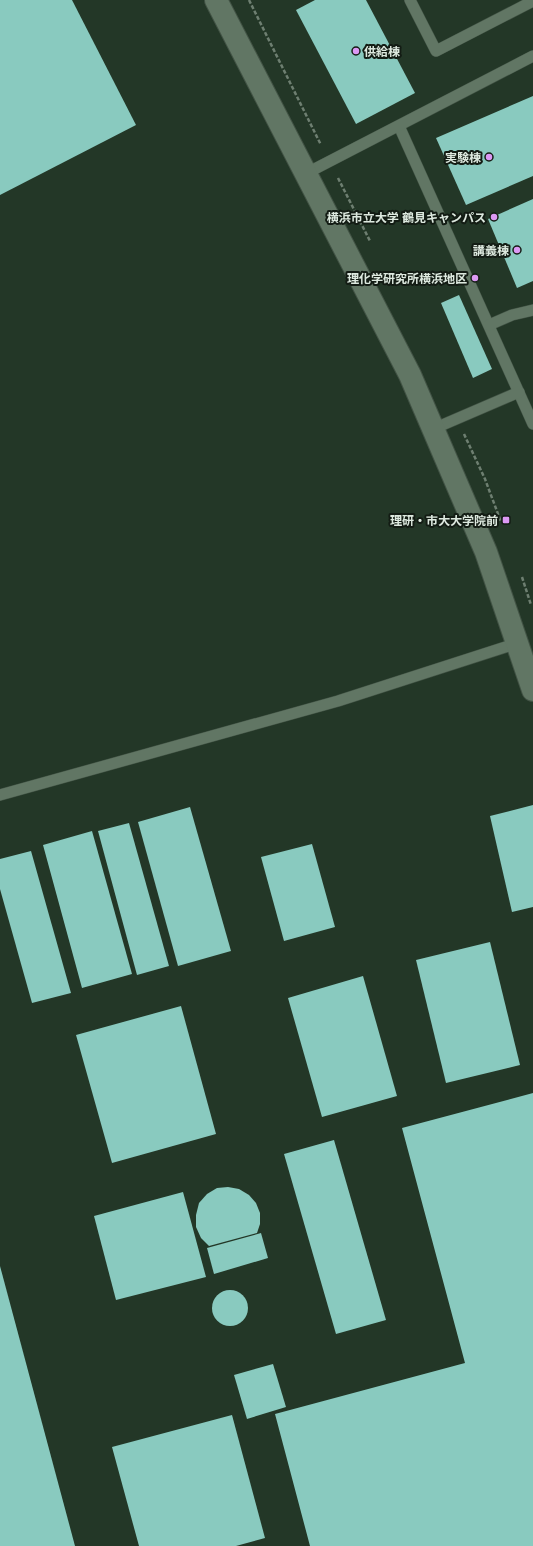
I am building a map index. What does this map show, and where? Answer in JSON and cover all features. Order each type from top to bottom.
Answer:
[{"type":"street","points":[[216,0],[410,375],[486,552],[533,690]]},
{"type":"lane","points":[[410,0],[436,51],[533,1]]},
{"type":"lane","points":[[305,174],[533,56]]},
{"type":"lane","points":[[400,126],[533,424]]},
{"type":"lane","points":[[489,325],[512,315],[533,310]]},
{"type":"lane","points":[[433,429],[519,392]]},
{"type":"lane","points":[[0,795],[338,701],[518,643]]},
{"type":"building","points":[[0,0],[72,0],[136,125],[0,195]]},
{"type":"building","name":"供給棟","points":[[315,0],[366,0],[415,93],[356,124],[296,10]]},
{"type":"building","name":"実験棟","points":[[533,96],[533,176],[466,205],[436,138]]},
{"type":"building","name":"講義棟","points":[[533,199],[533,281],[517,288],[488,219]]},
{"type":"building","points":[[459,295],[492,369],[473,378],[441,303]]},
{"type":"building","points":[[533,805],[533,907],[512,912],[490,816]]},
{"type":"building","points":[[190,807],[231,951],[178,966],[138,822]]},
{"type":"building","points":[[129,823],[169,966],[137,975],[98,831]]},
{"type":"building","points":[[92,831],[132,974],[82,988],[43,845]]},
{"type":"building","points":[[312,844],[335,927],[284,941],[261,857]]},
{"type":"building","points":[[31,851],[71,993],[32,1003],[0,889],[0,859]]},
{"type":"building","points":[[490,942],[520,1065],[446,1083],[416,960]]},
{"type":"building","points":[[363,976],[397,1096],[322,1117],[288,998]]},
{"type":"building","points":[[181,1006],[216,1134],[112,1163],[76,1035]]},
{"type":"building","points":[[533,1093],[533,1546],[310,1546],[275,1414],[465,1363],[402,1128]]},
{"type":"building","points":[[334,1140],[386,1320],[336,1334],[284,1154]]},
{"type":"building","points":[[228,1187],[239,1189],[249,1195],[256,1203],[260,1213],[260,1224],[257,1233],[209,1246],[201,1238],[196,1227],[196,1215],[199,1203],[207,1194],[217,1188]]},
{"type":"building","points":[[183,1192],[206,1277],[116,1300],[94,1216]]},
{"type":"building","points":[[261,1233],[268,1258],[214,1274],[207,1248]]},
{"type":"building","points":[[0,1266],[75,1546],[0,1546]]},
{"type":"building","points":[[234,1290],[243,1295],[247,1301],[247,1315],[243,1321],[234,1326],[226,1326],[217,1321],[213,1315],[212,1304],[217,1295],[223,1291]]},
{"type":"building","points":[[273,1364],[286,1407],[247,1419],[234,1375]]},
{"type":"building","points":[[232,1415],[265,1538],[236,1546],[139,1546],[112,1447]]},
{"type":"place","name":"供給棟","points":[[356,51]]},
{"type":"place","name":"実験棟","points":[[489,157]]},
{"type":"place","name":"横浜市立大学 鶴見キャンパス","points":[[494,217]]},
{"type":"place","name":"講義棟","points":[[517,250]]},
{"type":"place","name":"理化学研究所横浜地区","points":[[475,278]]},
{"type":"place","name":"理研・市大大学院前","points":[[506,520]]}]
